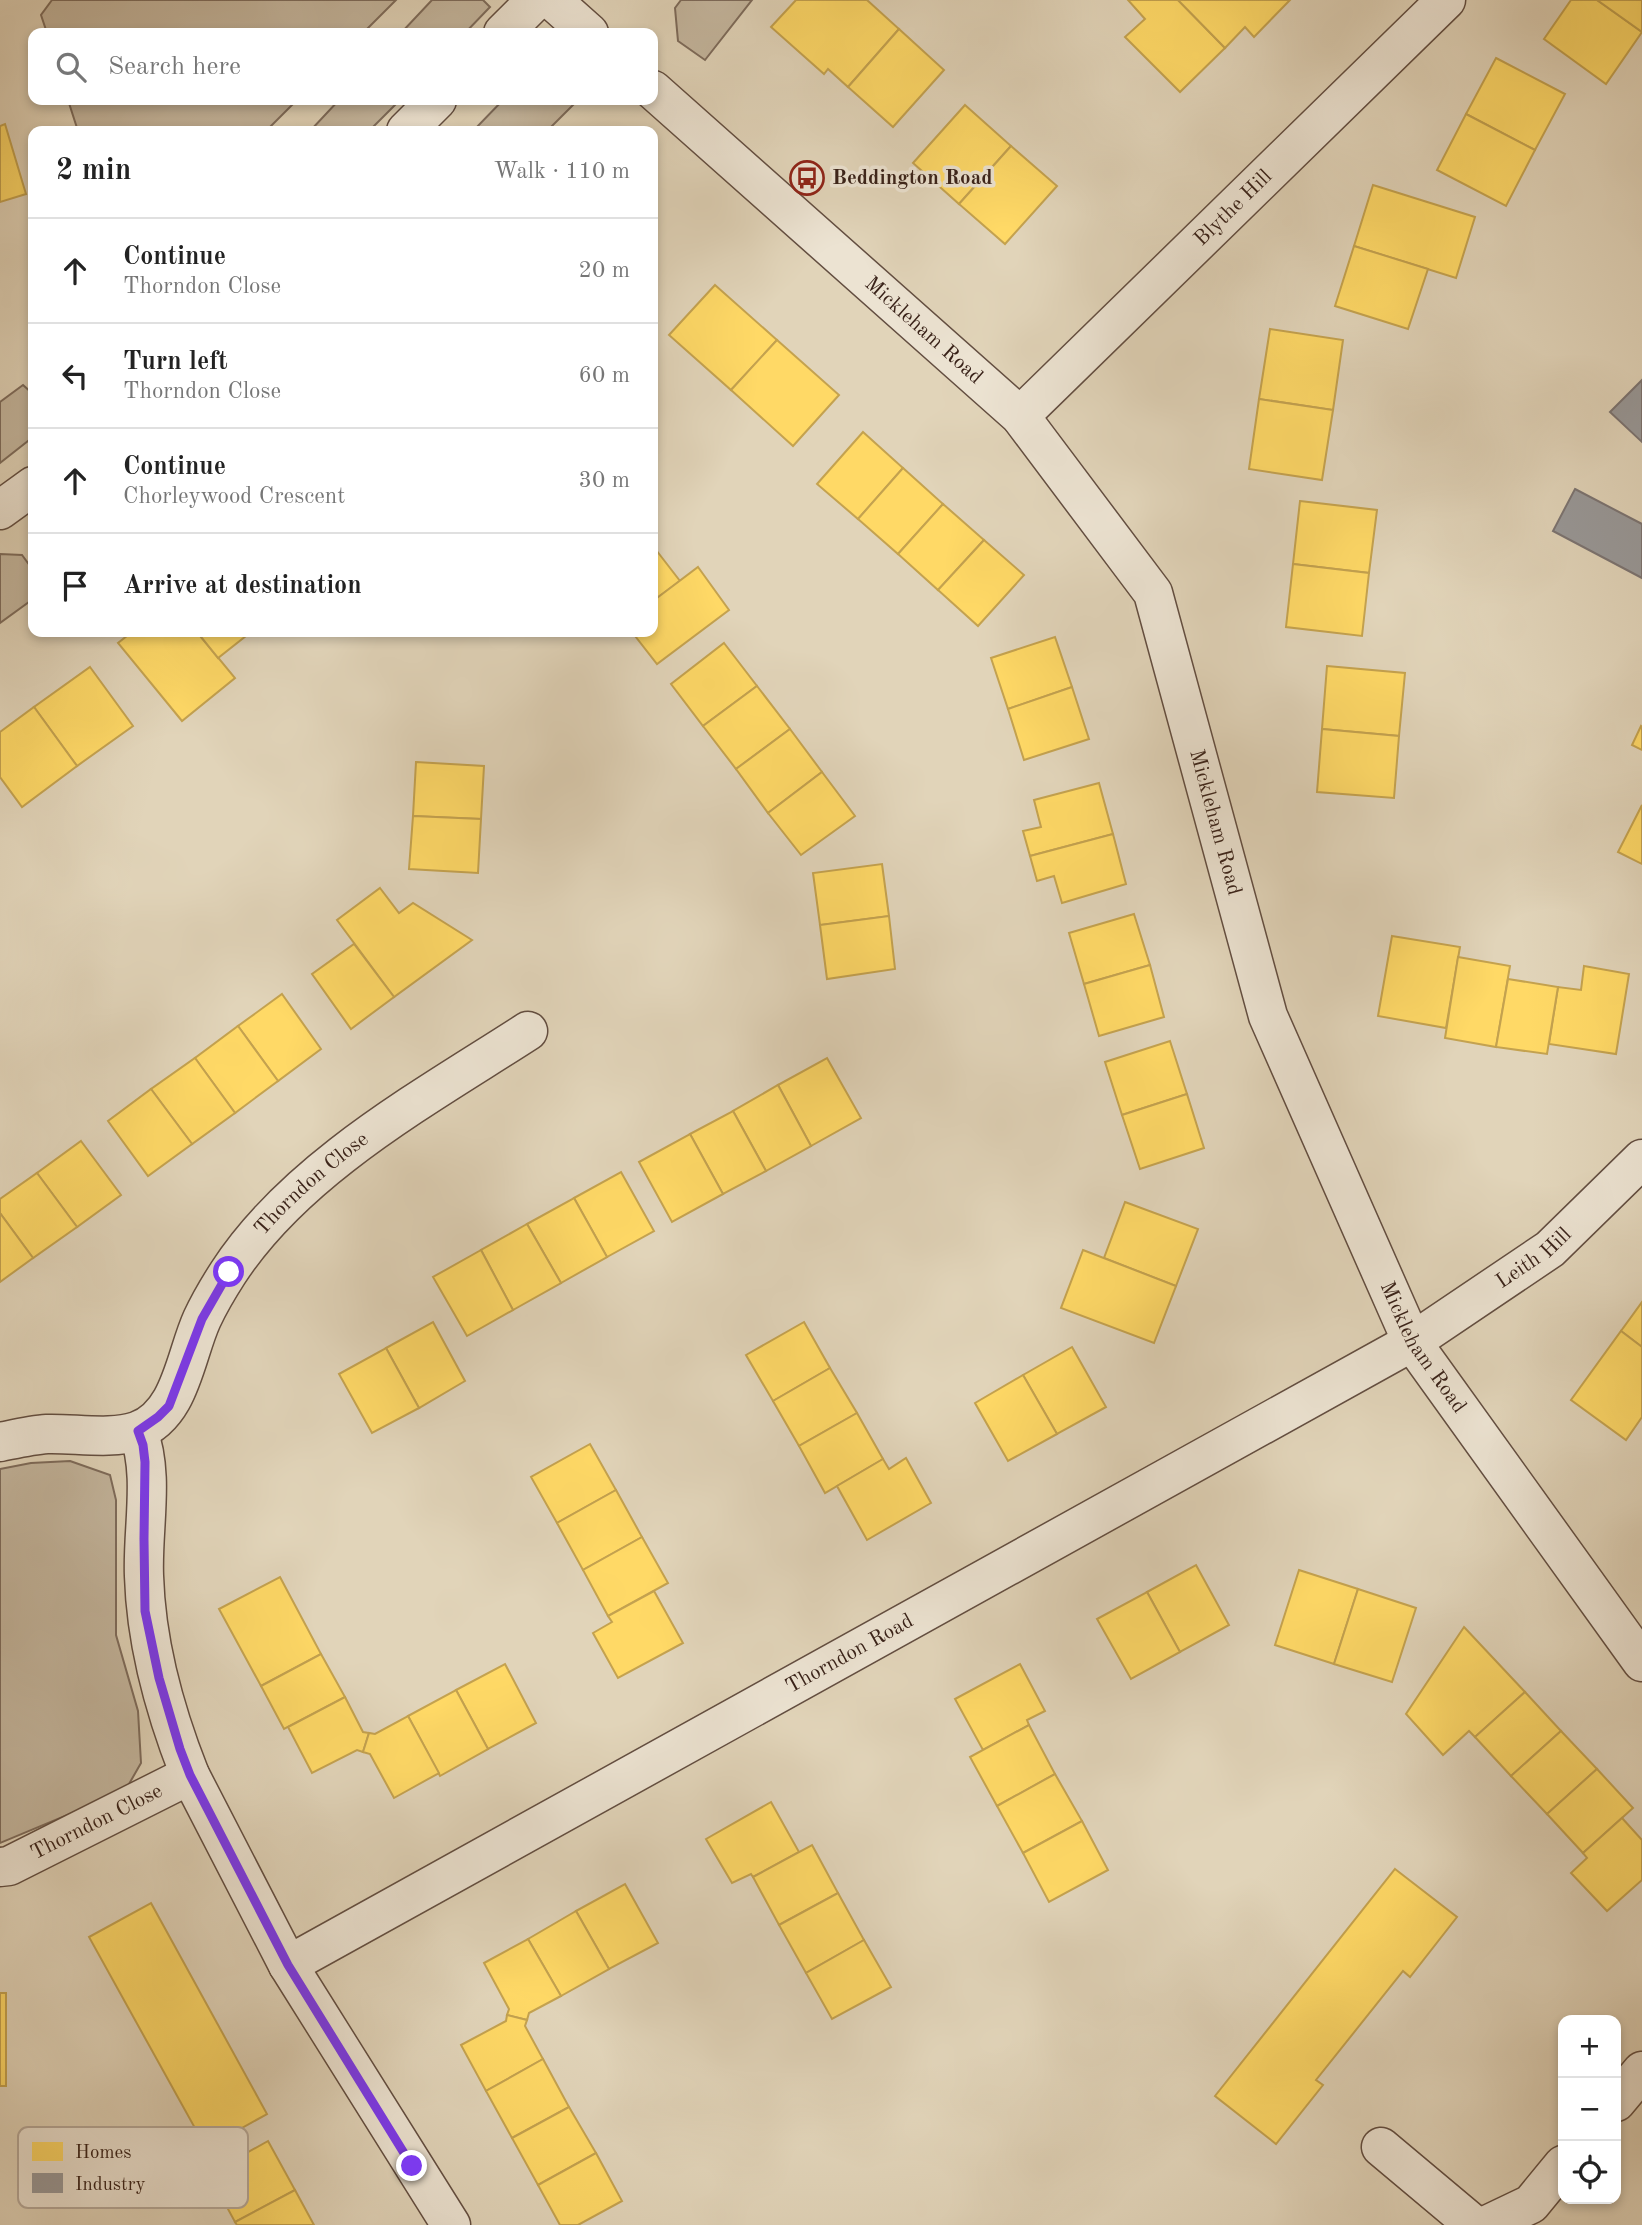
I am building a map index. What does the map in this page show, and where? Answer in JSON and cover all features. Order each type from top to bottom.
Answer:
[{"type":"street","points":[[508,28],[536,0]]},
{"type":"street","points":[[552,0],[583,28]]},
{"type":"street","name":"Blythe Hill","points":[[1020,416],[1446,0]]},
{"type":"street","name":"Mickleham Road","points":[[658,94],[1020,416],[1153,593],[1268,1016],[1412,1342],[1642,1662]]},
{"type":"street","points":[[411,126],[432,105]]},
{"type":"street","points":[[0,510],[28,490]]},
{"type":"street","name":"Thorndon Close","points":[[138,1431],[169,1406],[202,1319],[229,1272],[261,1231],[298,1191],[342,1155],[528,1031]]},
{"type":"street","name":"Leith Hill","points":[[1412,1342],[1550,1250],[1642,1159]]},
{"type":"street","name":"Thorndon Road","points":[[288,1965],[1412,1342]]},
{"type":"street","points":[[0,1442],[46,1434],[108,1435],[138,1431],[145,1462],[145,1611],[169,1715],[190,1775],[288,1965],[451,2225]]},
{"type":"street","name":"Thorndon Close","points":[[0,1867],[9,1866],[190,1775]]},
{"type":"street","points":[[1621,2096],[1642,2071]]},
{"type":"street","points":[[1381,2147],[1474,2225]]},
{"type":"street","points":[[1487,2225],[1531,2204],[1558,2171]]},
{"type":"shaded area","points":[[52,0],[396,0],[368,28],[45,28],[41,15]]},
{"type":"shaded area","points":[[432,0],[483,0],[490,7],[470,28],[406,28]]},
{"type":"shaded area","points":[[681,0],[752,0],[705,60],[678,41],[675,8]]},
{"type":"shaded area","points":[[70,105],[292,105],[271,126],[76,126]]},
{"type":"shaded area","points":[[334,105],[395,105],[374,126],[315,126]]},
{"type":"shaded area","points":[[498,105],[573,105],[552,126],[478,126]]},
{"type":"shaded area","points":[[23,385],[28,390],[28,441],[0,463],[0,402]]},
{"type":"shaded area","points":[[0,554],[22,555],[28,563],[28,603],[0,623]]},
{"type":"shaded area","points":[[70,1461],[110,1475],[116,1500],[116,1635],[138,1711],[141,1763],[125,1791],[0,1843],[0,1469],[31,1463]]},
{"type":"building: Homes","points":[[796,0],[867,0],[899,29],[848,87],[828,69],[824,74],[771,27]]},
{"type":"building: Homes","points":[[1128,0],[1178,0],[1225,48],[1180,92],[1125,37],[1145,19]]},
{"type":"building: Homes","points":[[1178,0],[1290,0],[1254,37],[1245,27],[1225,48]]},
{"type":"building: Homes","points":[[1571,0],[1597,0],[1642,32],[1606,84],[1544,39]]},
{"type":"building: Homes","points":[[1597,0],[1642,0],[1642,32]]},
{"type":"building: Homes","points":[[899,29],[944,70],[893,127],[848,87]]},
{"type":"building: Homes","points":[[1496,58],[1565,94],[1535,150],[1466,114]]},
{"type":"building: Homes","points":[[965,105],[1011,146],[959,204],[913,163]]},
{"type":"building: Homes","points":[[1466,114],[1535,150],[1506,206],[1437,170]]},
{"type":"building: Homes","points":[[5,124],[26,194],[0,202],[0,126]]},
{"type":"building: Homes","points":[[1011,146],[1057,186],[1005,244],[959,204]]},
{"type":"building: Homes","points":[[1373,185],[1475,217],[1456,278],[1354,246]]},
{"type":"building: Homes","points":[[1354,246],[1428,269],[1408,329],[1335,306]]},
{"type":"building: Homes","points":[[715,285],[777,340],[731,390],[669,335]]},
{"type":"building: Homes","points":[[1270,329],[1343,340],[1333,410],[1259,399]]},
{"type":"building: Homes","points":[[777,340],[839,395],[793,446],[731,390]]},
{"type":"building: Homes","points":[[1259,399],[1333,410],[1322,480],[1249,469]]},
{"type":"building: Homes","points":[[863,432],[903,468],[858,519],[817,484]]},
{"type":"building: Homes","points":[[903,468],[943,504],[898,554],[858,519]]},
{"type":"building: Homes","points":[[1300,501],[1377,510],[1369,573],[1293,564]]},
{"type":"building: Homes","points":[[943,504],[984,540],[938,590],[898,554]]},
{"type":"building: Homes","points":[[984,540],[1024,575],[978,626],[938,590]]},
{"type":"building: Homes","points":[[658,552],[680,581],[658,597]]},
{"type":"building: Homes","points":[[1293,564],[1369,573],[1362,636],[1286,627]]},
{"type":"building: Homes","points":[[698,567],[729,610],[657,664],[636,637],[658,637],[658,597]]},
{"type":"building: Homes","points":[[126,637],[201,637],[235,678],[182,721],[118,643]]},
{"type":"building: Homes","points":[[201,637],[245,637],[218,658]]},
{"type":"building: Homes","points":[[1055,637],[1072,687],[1008,709],[991,658]]},
{"type":"building: Homes","points":[[724,643],[757,686],[703,726],[671,684]]},
{"type":"building: Homes","points":[[1327,666],[1405,673],[1399,736],[1322,729]]},
{"type":"building: Homes","points":[[90,667],[133,726],[77,766],[34,707]]},
{"type":"building: Homes","points":[[757,686],[790,729],[736,769],[703,726]]},
{"type":"building: Homes","points":[[1072,687],[1089,739],[1024,760],[1008,709]]},
{"type":"building: Homes","points":[[34,707],[77,766],[22,807],[0,777],[0,732]]},
{"type":"building: Homes","points":[[1642,727],[1642,750],[1632,745]]},
{"type":"building: Homes","points":[[790,729],[822,772],[768,813],[736,769]]},
{"type":"building: Homes","points":[[1322,729],[1399,736],[1394,798],[1317,792]]},
{"type":"building: Homes","points":[[416,762],[484,766],[481,819],[413,816]]},
{"type":"building: Homes","points":[[822,772],[855,816],[801,855],[768,813]]},
{"type":"building: Homes","points":[[1099,783],[1113,834],[1030,856],[1023,831],[1041,827],[1034,800]]},
{"type":"building: Homes","points":[[1642,805],[1642,864],[1618,852]]},
{"type":"building: Homes","points":[[413,816],[481,819],[478,873],[409,869]]},
{"type":"building: Homes","points":[[1113,834],[1126,884],[1062,903],[1054,876],[1037,881],[1030,856]]},
{"type":"building: Homes","points":[[882,864],[889,916],[820,925],[813,873]]},
{"type":"building: Homes","points":[[380,888],[399,913],[413,903],[472,940],[394,997],[337,920]]},
{"type":"building: Homes","points":[[1134,914],[1150,965],[1084,984],[1069,933]]},
{"type":"building: Homes","points":[[889,916],[895,969],[827,979],[820,925]]},
{"type":"building: Homes","points":[[1392,936],[1460,947],[1446,1028],[1378,1016]]},
{"type":"building: Homes","points":[[354,944],[394,997],[351,1029],[312,974]]},
{"type":"building: Homes","points":[[1458,957],[1510,966],[1496,1047],[1445,1038]]},
{"type":"building: Homes","points":[[1150,965],[1164,1017],[1099,1036],[1084,984]]},
{"type":"building: Homes","points":[[1584,966],[1629,974],[1616,1054],[1549,1044],[1558,987],[1581,990]]},
{"type":"building: Homes","points":[[1508,979],[1558,987],[1547,1054],[1496,1047]]},
{"type":"building: Homes","points":[[282,994],[321,1049],[278,1081],[238,1026]]},
{"type":"building: Homes","points":[[238,1026],[278,1081],[235,1113],[195,1058]]},
{"type":"building: Homes","points":[[1170,1041],[1187,1094],[1122,1115],[1105,1062]]},
{"type":"building: Homes","points":[[195,1058],[235,1113],[192,1144],[151,1089]]},
{"type":"building: Homes","points":[[827,1058],[861,1118],[811,1146],[778,1085]]},
{"type":"building: Homes","points":[[778,1085],[811,1146],[766,1171],[733,1111]]},
{"type":"building: Homes","points":[[151,1089],[192,1144],[148,1176],[108,1121]]},
{"type":"building: Homes","points":[[1187,1094],[1204,1148],[1140,1169],[1122,1115]]},
{"type":"building: Homes","points":[[733,1111],[766,1171],[723,1194],[690,1134]]},
{"type":"building: Homes","points":[[690,1134],[723,1194],[672,1222],[639,1162]]},
{"type":"building: Homes","points":[[81,1141],[121,1195],[77,1227],[37,1173]]},
{"type":"building: Homes","points":[[621,1172],[654,1231],[607,1257],[574,1198]]},
{"type":"building: Homes","points":[[37,1173],[77,1227],[33,1258],[0,1213],[0,1199]]},
{"type":"building: Homes","points":[[574,1198],[607,1257],[561,1283],[527,1224]]},
{"type":"building: Homes","points":[[1125,1202],[1198,1229],[1176,1286],[1104,1258]]},
{"type":"building: Homes","points":[[0,1213],[33,1258],[0,1282]]},
{"type":"building: Homes","points":[[527,1224],[561,1283],[513,1310],[481,1250]]},
{"type":"building: Homes","points":[[481,1250],[513,1310],[467,1336],[433,1277]]},
{"type":"building: Homes","points":[[1083,1250],[1176,1286],[1154,1343],[1061,1308]]},
{"type":"building: Homes","points":[[1642,1302],[1642,1347],[1621,1331]]},
{"type":"building: Homes","points":[[433,1322],[465,1381],[419,1408],[386,1348]]},
{"type":"building: Homes","points":[[804,1322],[830,1368],[773,1401],[746,1355]]},
{"type":"building: Homes","points":[[1621,1331],[1642,1347],[1642,1417],[1626,1440],[1571,1400]]},
{"type":"building: Homes","points":[[1072,1347],[1106,1407],[1057,1434],[1023,1375]]},
{"type":"building: Homes","points":[[386,1348],[419,1408],[372,1433],[339,1374]]},
{"type":"building: Homes","points":[[830,1368],[857,1413],[799,1446],[773,1401]]},
{"type":"building: Homes","points":[[1023,1375],[1057,1434],[1008,1461],[975,1403]]},
{"type":"building: Homes","points":[[857,1413],[883,1459],[825,1493],[799,1446]]},
{"type":"building: Homes","points":[[590,1444],[616,1490],[557,1523],[531,1477]]},
{"type":"building: Homes","points":[[906,1458],[931,1503],[867,1540],[837,1486],[883,1459],[889,1469]]},
{"type":"building: Homes","points":[[616,1490],[642,1537],[583,1570],[557,1523]]},
{"type":"building: Homes","points":[[642,1537],[668,1583],[608,1616],[583,1570]]},
{"type":"building: Homes","points":[[1196,1565],[1229,1625],[1180,1652],[1147,1592]]},
{"type":"building: Homes","points":[[1299,1570],[1358,1589],[1334,1664],[1275,1645]]},
{"type":"building: Homes","points":[[280,1577],[321,1654],[261,1686],[219,1609]]},
{"type":"building: Homes","points":[[1358,1589],[1416,1608],[1392,1682],[1334,1664]]},
{"type":"building: Homes","points":[[654,1591],[683,1643],[618,1678],[593,1633],[612,1622],[608,1616]]},
{"type":"building: Homes","points":[[1147,1592],[1180,1652],[1131,1679],[1097,1619]]},
{"type":"building: Homes","points":[[1464,1627],[1525,1692],[1475,1737],[1469,1731],[1443,1755],[1406,1714]]},
{"type":"building: Homes","points":[[321,1654],[345,1697],[284,1729],[261,1686]]},
{"type":"building: Homes","points":[[505,1664],[536,1723],[488,1749],[456,1690]]},
{"type":"building: Homes","points":[[1020,1664],[1045,1711],[1027,1720],[1029,1725],[983,1750],[955,1699]]},
{"type":"building: Homes","points":[[456,1690],[488,1749],[440,1776],[408,1716]]},
{"type":"building: Homes","points":[[1525,1692],[1561,1731],[1511,1776],[1475,1737]]},
{"type":"building: Homes","points":[[345,1697],[363,1732],[369,1733],[363,1752],[357,1750],[312,1773],[288,1727]]},
{"type":"building: Homes","points":[[408,1716],[439,1773],[394,1798],[370,1754],[363,1752],[369,1733],[375,1734]]},
{"type":"building: Homes","points":[[1029,1725],[1055,1774],[997,1806],[970,1757]]},
{"type":"building: Homes","points":[[1561,1731],[1597,1769],[1547,1814],[1511,1776]]},
{"type":"building: Homes","points":[[1597,1769],[1633,1808],[1583,1853],[1547,1814]]},
{"type":"building: Homes","points":[[1055,1774],[1082,1821],[1023,1853],[997,1806]]},
{"type":"building: Homes","points":[[771,1802],[799,1852],[753,1877],[751,1874],[732,1883],[706,1839]]},
{"type":"building: Homes","points":[[1622,1818],[1642,1840],[1642,1880],[1607,1911],[1571,1873],[1587,1858],[1583,1853]]},
{"type":"building: Homes","points":[[1082,1821],[1108,1870],[1049,1902],[1023,1853]]},
{"type":"building: Homes","points":[[812,1845],[838,1893],[779,1925],[753,1877]]},
{"type":"building: Homes","points":[[1395,1869],[1457,1917],[1410,1977],[1403,1971],[1316,2080],[1323,2085],[1276,2144],[1215,2096]]},
{"type":"building: Homes","points":[[625,1884],[658,1943],[609,1969],[576,1911]]},
{"type":"building: Homes","points":[[838,1893],[864,1940],[806,1973],[779,1925]]},
{"type":"building: Homes","points":[[151,1903],[267,2114],[244,2127],[194,2127],[89,1937]]},
{"type":"building: Homes","points":[[576,1911],[609,1969],[561,1996],[528,1939]]},
{"type":"building: Homes","points":[[528,1939],[561,1996],[529,2013],[527,2020],[507,2015],[509,2009],[484,1963]]},
{"type":"building: Homes","points":[[864,1940],[891,1987],[832,2019],[806,1973]]},
{"type":"building: Homes","points":[[0,1993],[6,1993],[6,2086],[0,2086]]},
{"type":"building: Homes","points":[[507,2015],[527,2020],[525,2026],[543,2059],[486,2091],[461,2045],[506,2021]]},
{"type":"building: Homes","points":[[543,2059],[569,2107],[512,2138],[486,2091]]},
{"type":"building: Homes","points":[[569,2107],[596,2153],[538,2185],[512,2138]]},
{"type":"building: Homes","points":[[268,2141],[295,2190],[235,2222],[227,2208],[248,2208],[248,2152]]},
{"type":"building: Homes","points":[[596,2153],[622,2201],[578,2225],[560,2225],[538,2185]]},
{"type":"building: Homes","points":[[295,2190],[314,2225],[237,2225],[235,2222]]},
{"type":"building: Industry","points":[[1642,380],[1642,442],[1610,412]]},
{"type":"building: Industry","points":[[1575,489],[1642,524],[1642,578],[1553,531]]},
{"type":"place","name":"Beddington Road","points":[[807,178]]},
{"type":"route","points":[[229,1272],[202,1319],[169,1406],[138,1431],[145,1462],[145,1611],[151,1644],[169,1715],[190,1775],[288,1965],[412,2166]]}]
